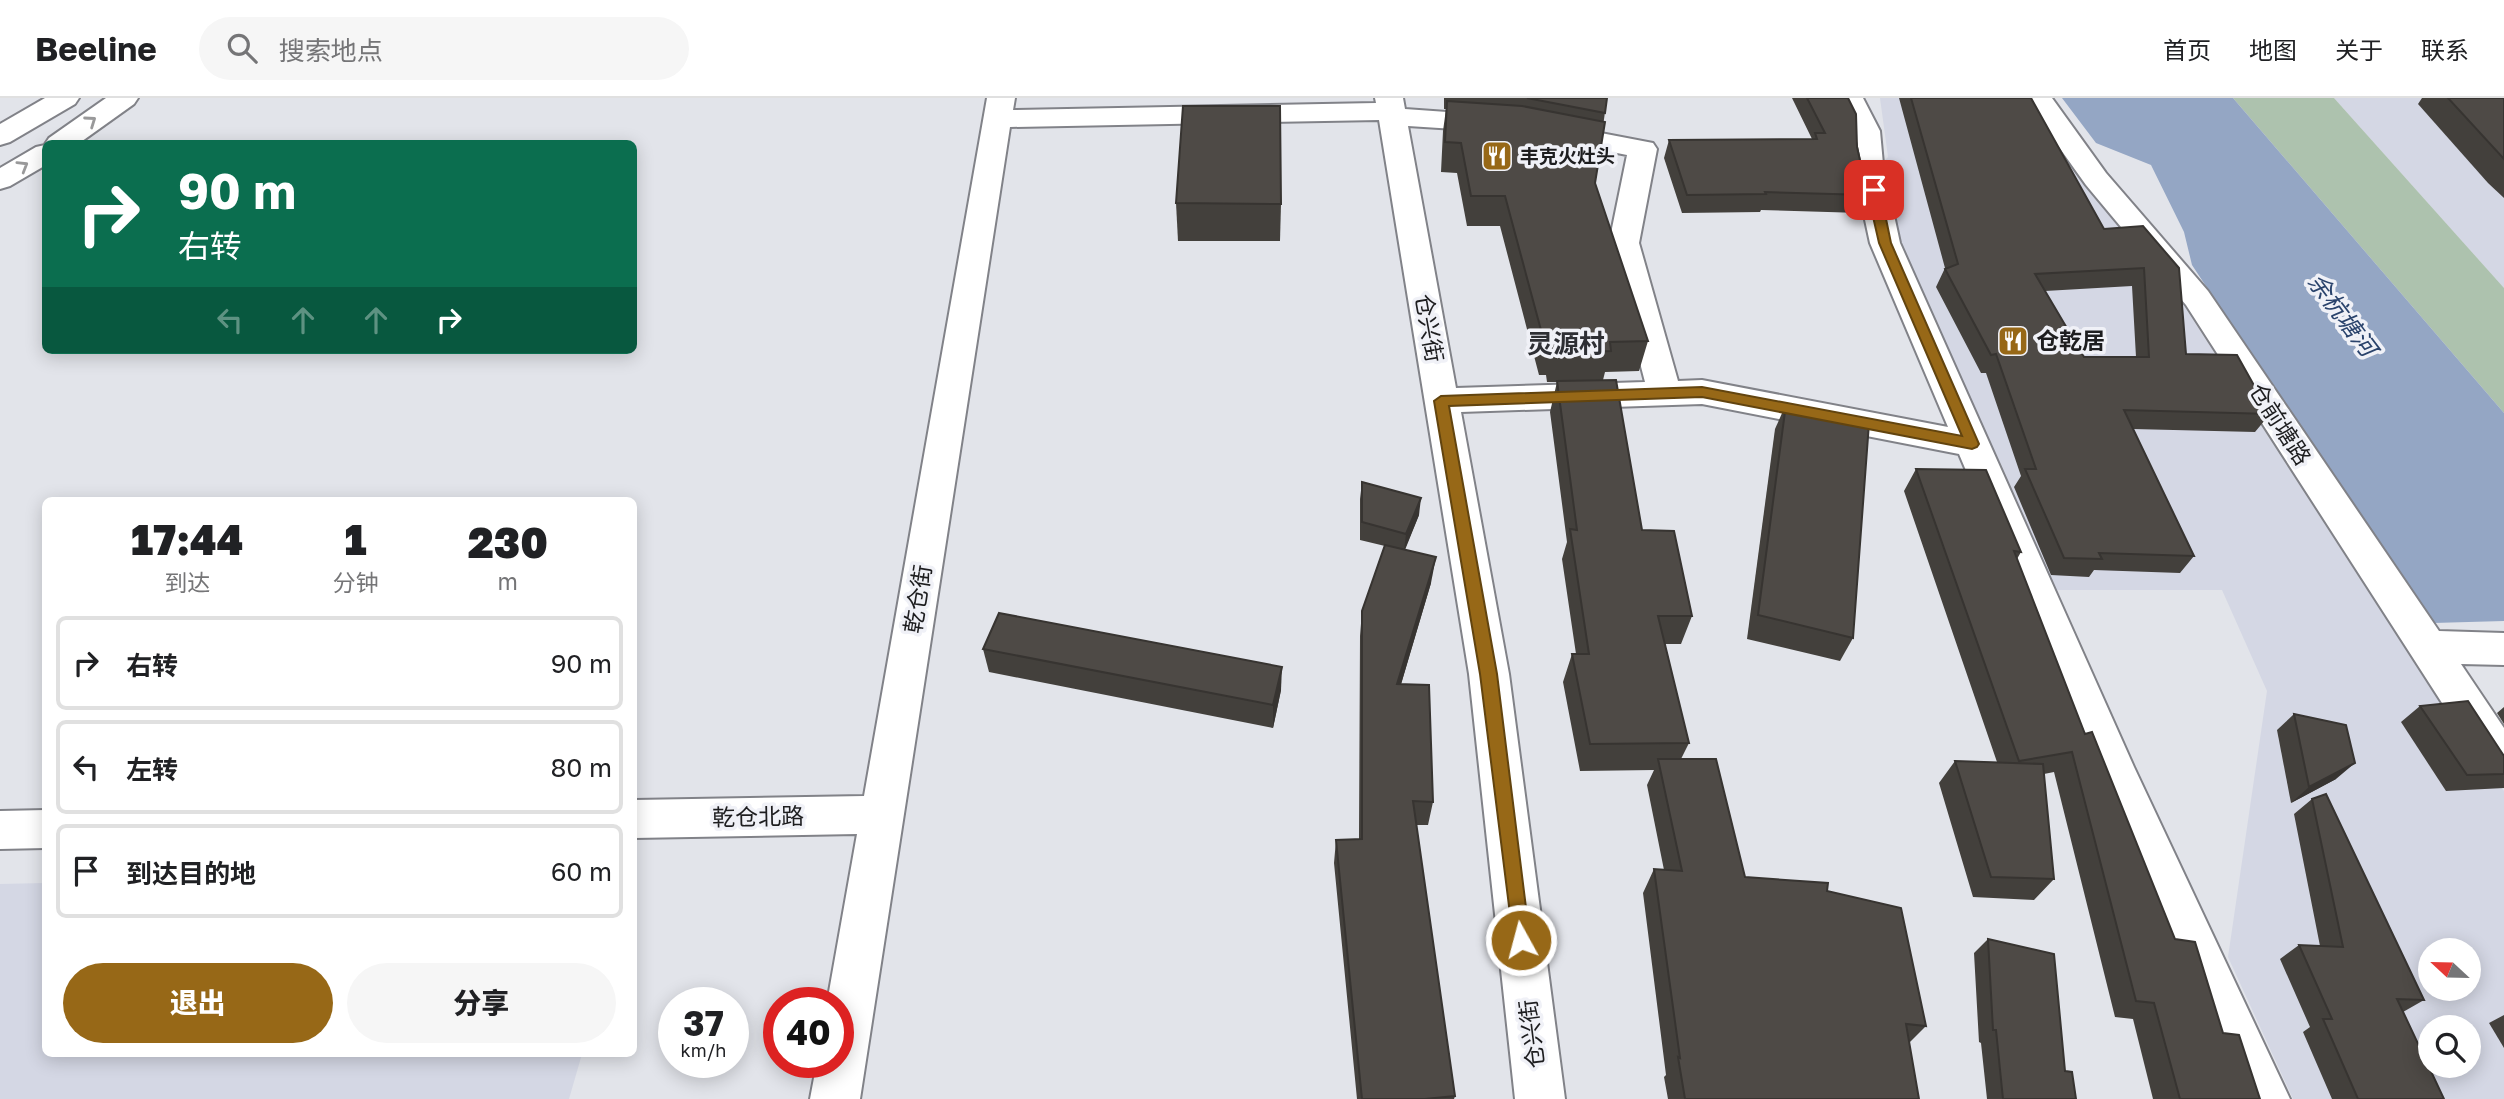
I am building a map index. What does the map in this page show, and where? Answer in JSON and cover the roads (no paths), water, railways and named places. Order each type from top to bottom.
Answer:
[{"type":"street","points":[[0,136],[65,98]]},
{"type":"street","points":[[65,140],[124,98]]},
{"type":"street","points":[[1849,98],[1866,131],[1868,164],[1885,243],[2113,767],[2265,1099]]},
{"type":"street","name":"仓前塘路","points":[[2038,98],[2096,179],[2197,298],[2443,648],[2504,763]]},
{"type":"street","points":[[999,109],[1390,109],[1516,112],[1643,149],[1624,243],[1665,394]]},
{"type":"street","name":"乾仓街","points":[[835,1099],[999,109]]},
{"type":"street","name":"仓兴街","points":[[1390,109],[1489,674],[1540,1099]]},
{"type":"street","points":[[0,180],[42,155]]},
{"type":"street","points":[[1441,401],[1702,392],[1972,444]]},
{"type":"street","points":[[2443,648],[2504,649]]},
{"type":"street","name":"乾仓北路","points":[[637,819],[882,815]]},
{"type":"street","points":[[0,830],[42,829]]},
{"type":"water","name":"余杭塘河","points":[[2062,98],[2233,98],[2504,413],[2504,621],[2433,623],[2393,569],[2192,265],[2184,232],[2151,165],[2096,143]]},
{"type":"place","name":"丰克火灶头","points":[[1497,156]]},
{"type":"place","name":"仓乾居","points":[[2013,341]]},
{"type":"district","name":"灵源村","points":[[1566,344]]}]
